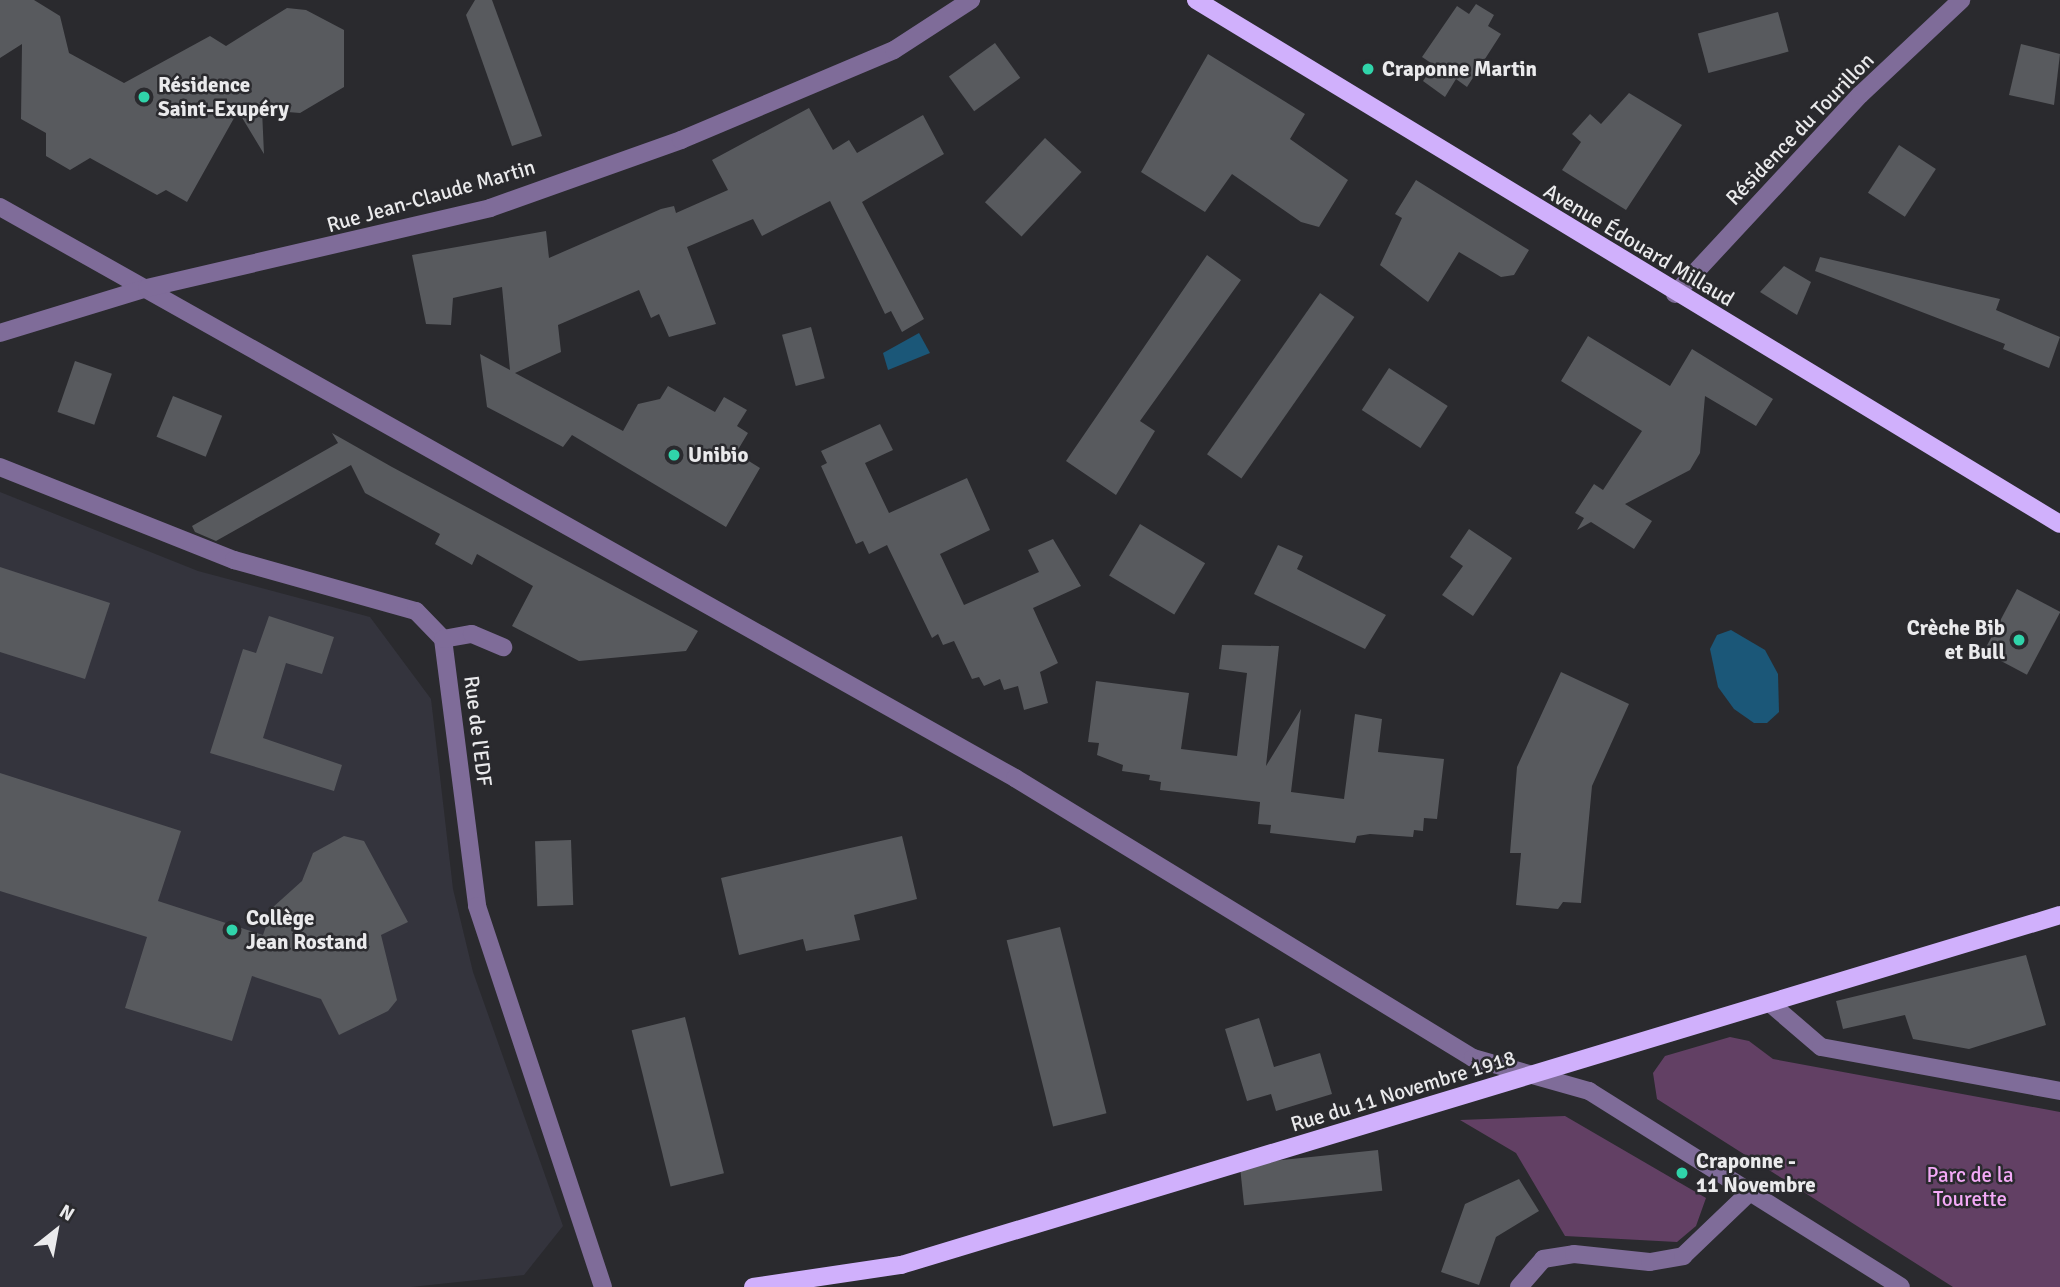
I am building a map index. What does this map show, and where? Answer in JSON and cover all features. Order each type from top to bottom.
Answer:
[{"type":"main road","name":"Avenue Édouard Millaud","points":[[1196,0],[1675,294],[2060,524]]},
{"type":"main road","name":"Rue du 11 Novembre 1918","points":[[753,1287],[901,1265],[2060,915]]},
{"type":"street","name":"Rue Jean-Claude Martin","points":[[0,333],[146,288],[490,208],[681,140],[894,50],[971,0]]},
{"type":"street","name":"Résidence du Tourillon","points":[[1675,294],[1860,95],[1961,0]]},
{"type":"street","points":[[0,207],[1015,778],[1473,1058],[1537,1074],[1589,1091],[1752,1190],[1901,1287]]},
{"type":"street","points":[[0,467],[234,560],[416,611],[443,639],[472,634],[503,647]]},
{"type":"street","name":"Rue de l'EDF","points":[[443,639],[477,906],[603,1287]]},
{"type":"street","points":[[1771,1004],[1821,1047],[2060,1091]]},
{"type":"street","points":[[1519,1287],[1543,1259],[1574,1254],[1650,1262],[1683,1256],[1752,1190]]},
{"type":"shaded area","name":"Collège Jean Rostand","points":[[0,492],[198,571],[370,617],[431,699],[453,889],[473,972],[563,1226],[524,1275],[411,1287],[0,1287]]},
{"type":"green space","name":"Parc de la Tourette","points":[[1730,1037],[1749,1041],[1773,1059],[2060,1112],[2060,1287],[1953,1287],[1657,1099],[1653,1073],[1665,1056]]},
{"type":"green space","points":[[1565,1116],[1706,1198],[1696,1226],[1677,1242],[1565,1236],[1516,1153],[1460,1120]]},
{"type":"water","points":[[919,333],[930,353],[888,370],[883,353]]},
{"type":"water","points":[[1731,630],[1765,650],[1778,674],[1779,712],[1767,723],[1754,723],[1734,709],[1718,687],[1710,649],[1717,635]]},
{"type":"building","name":"Résidence Saint-Exupéry","points":[[0,0],[34,0],[60,16],[69,53],[124,83],[210,36],[226,46],[287,8],[306,10],[344,30],[344,87],[300,113],[262,110],[264,154],[238,111],[187,202],[166,190],[157,195],[90,158],[70,170],[46,156],[46,133],[21,119],[22,44],[0,58]]},
{"type":"building","points":[[475,0],[492,0],[542,136],[512,146],[466,15]]},
{"type":"building","points":[[1476,4],[1494,15],[1488,26],[1501,34],[1467,87],[1456,79],[1445,97],[1423,81],[1434,65],[1422,57],[1457,6],[1469,14]]},
{"type":"building","points":[[1778,12],[1789,52],[1708,73],[1698,33]]},
{"type":"building","points":[[995,43],[1020,78],[974,111],[949,77]]},
{"type":"building","points":[[2021,44],[2060,54],[2054,105],[2009,95]]},
{"type":"building","points":[[1208,54],[1305,114],[1290,139],[1348,180],[1319,227],[1301,222],[1232,174],[1205,212],[1141,172]]},
{"type":"building","points":[[1629,93],[1682,125],[1626,210],[1562,170],[1581,142],[1572,134],[1590,114],[1601,124]]},
{"type":"building","points":[[809,108],[833,150],[849,140],[857,153],[923,115],[944,154],[862,202],[924,319],[902,332],[891,311],[885,314],[830,201],[762,236],[753,219],[687,247],[716,324],[669,337],[659,314],[651,318],[639,290],[558,325],[561,352],[515,373],[623,431],[638,404],[660,399],[668,386],[715,412],[724,397],[747,410],[737,426],[748,433],[736,453],[760,468],[726,527],[572,435],[563,447],[487,407],[480,354],[510,370],[502,287],[453,298],[451,325],[426,324],[412,255],[546,231],[549,258],[661,209],[674,206],[676,213],[728,190],[712,160]]},
{"type":"building","points":[[1045,138],[1082,172],[1022,236],[985,202]]},
{"type":"building","points":[[1899,145],[1936,169],[1905,217],[1868,193]]},
{"type":"building","points":[[1416,180],[1529,250],[1514,275],[1501,277],[1459,252],[1428,302],[1380,265],[1402,218],[1395,214]]},
{"type":"building","points":[[1207,255],[1241,280],[1140,421],[1155,431],[1116,495],[1066,461]]},
{"type":"building","points":[[1820,257],[2000,299],[1996,310],[2060,337],[2049,368],[2003,349],[2005,344],[1815,271]]},
{"type":"building","points":[[1784,266],[1811,282],[1797,315],[1760,292]]},
{"type":"building","points":[[1320,293],[1354,317],[1241,478],[1207,454]]},
{"type":"building","points":[[811,327],[825,378],[796,386],[782,335]]},
{"type":"building","points":[[1588,336],[1670,386],[1692,349],[1773,399],[1756,426],[1705,396],[1700,453],[1690,470],[1625,504],[1652,521],[1634,549],[1591,522],[1577,530],[1584,518],[1575,513],[1594,484],[1603,490],[1642,431],[1561,381]]},
{"type":"building","points":[[75,361],[112,374],[94,425],[57,412]]},
{"type":"building","points":[[1389,368],[1448,406],[1420,448],[1362,410]]},
{"type":"building","points":[[173,396],[222,416],[206,457],[157,437]]},
{"type":"building","points":[[880,424],[893,450],[865,463],[889,513],[967,478],[990,530],[940,554],[964,605],[1039,572],[1028,550],[1053,539],[1081,586],[1033,608],[1058,663],[1040,672],[1048,703],[1024,710],[1018,686],[1004,690],[1000,679],[984,686],[979,677],[972,679],[954,641],[943,645],[938,634],[932,638],[887,545],[869,554],[863,541],[856,544],[821,466],[827,463],[821,451]]},
{"type":"building","points":[[332,433],[698,631],[686,651],[579,661],[512,626],[533,586],[477,554],[472,565],[435,544],[440,534],[365,493],[351,465],[216,541],[195,532],[192,526],[338,443]]},
{"type":"building","points":[[1140,524],[1205,563],[1174,615],[1109,575]]},
{"type":"building","points":[[1469,529],[1512,558],[1473,616],[1442,595],[1463,566],[1450,557]]},
{"type":"building","points":[[1278,545],[1303,556],[1297,569],[1386,615],[1365,649],[1254,594]]},
{"type":"building","points":[[0,567],[110,603],[85,679],[0,652]]},
{"type":"building","name":"Crèche Bib et Bull","points":[[2017,589],[2060,612],[2027,675],[1984,652]]},
{"type":"building","points":[[269,616],[334,637],[322,674],[286,663],[263,738],[342,765],[334,791],[210,753],[243,649],[256,653]]},
{"type":"building","points":[[1222,645],[1279,646],[1266,766],[1301,709],[1291,792],[1344,799],[1355,714],[1382,719],[1378,752],[1444,759],[1437,819],[1424,818],[1423,831],[1414,830],[1413,837],[1370,834],[1357,836],[1355,843],[1270,833],[1271,825],[1258,824],[1260,802],[1160,790],[1161,782],[1149,780],[1150,775],[1122,771],[1123,765],[1097,755],[1099,743],[1088,742],[1096,681],[1189,693],[1181,749],[1237,756],[1247,673],[1219,669]]},
{"type":"building","points":[[1561,672],[1629,704],[1592,786],[1581,903],[1563,902],[1558,909],[1516,905],[1521,853],[1510,853],[1517,767]]},
{"type":"building","name":"Collège Jean Rostand","points":[[0,773],[181,831],[158,901],[263,935],[272,908],[302,881],[313,853],[344,836],[364,841],[408,922],[381,935],[397,1000],[388,1011],[339,1035],[321,999],[252,976],[232,1041],[125,1008],[147,937],[0,891]]},
{"type":"building","points":[[902,836],[917,899],[854,915],[860,940],[806,951],[803,939],[739,955],[721,878]]},
{"type":"building","points":[[571,840],[573,905],[537,906],[535,841]]},
{"type":"building","points":[[1060,927],[1106,1113],[1053,1127],[1007,940]]},
{"type":"building","points":[[2026,955],[2046,1025],[1969,1049],[1913,1039],[1905,1015],[1843,1029],[1836,1001]]},
{"type":"building","points":[[685,1017],[724,1173],[671,1187],[632,1030]]},
{"type":"building","points":[[1259,1018],[1274,1067],[1320,1053],[1332,1094],[1276,1111],[1271,1094],[1247,1101],[1225,1029]]},
{"type":"building","points":[[1378,1150],[1382,1191],[1244,1205],[1240,1165]]},
{"type":"building","points":[[1519,1179],[1539,1211],[1496,1237],[1479,1285],[1441,1272],[1465,1204]]},
{"type":"place","name":"Craponne Martin","points":[[1368,69]]},
{"type":"place","name":"Résidence Saint-Exupéry","points":[[144,97]]},
{"type":"place","name":"Unibio","points":[[674,455]]},
{"type":"place","name":"Crèche Bib et Bull","points":[[2019,640]]},
{"type":"place","name":"Collège Jean Rostand","points":[[232,930]]},
{"type":"place","name":"Craponne - 11 Novembre","points":[[1682,1173]]}]
